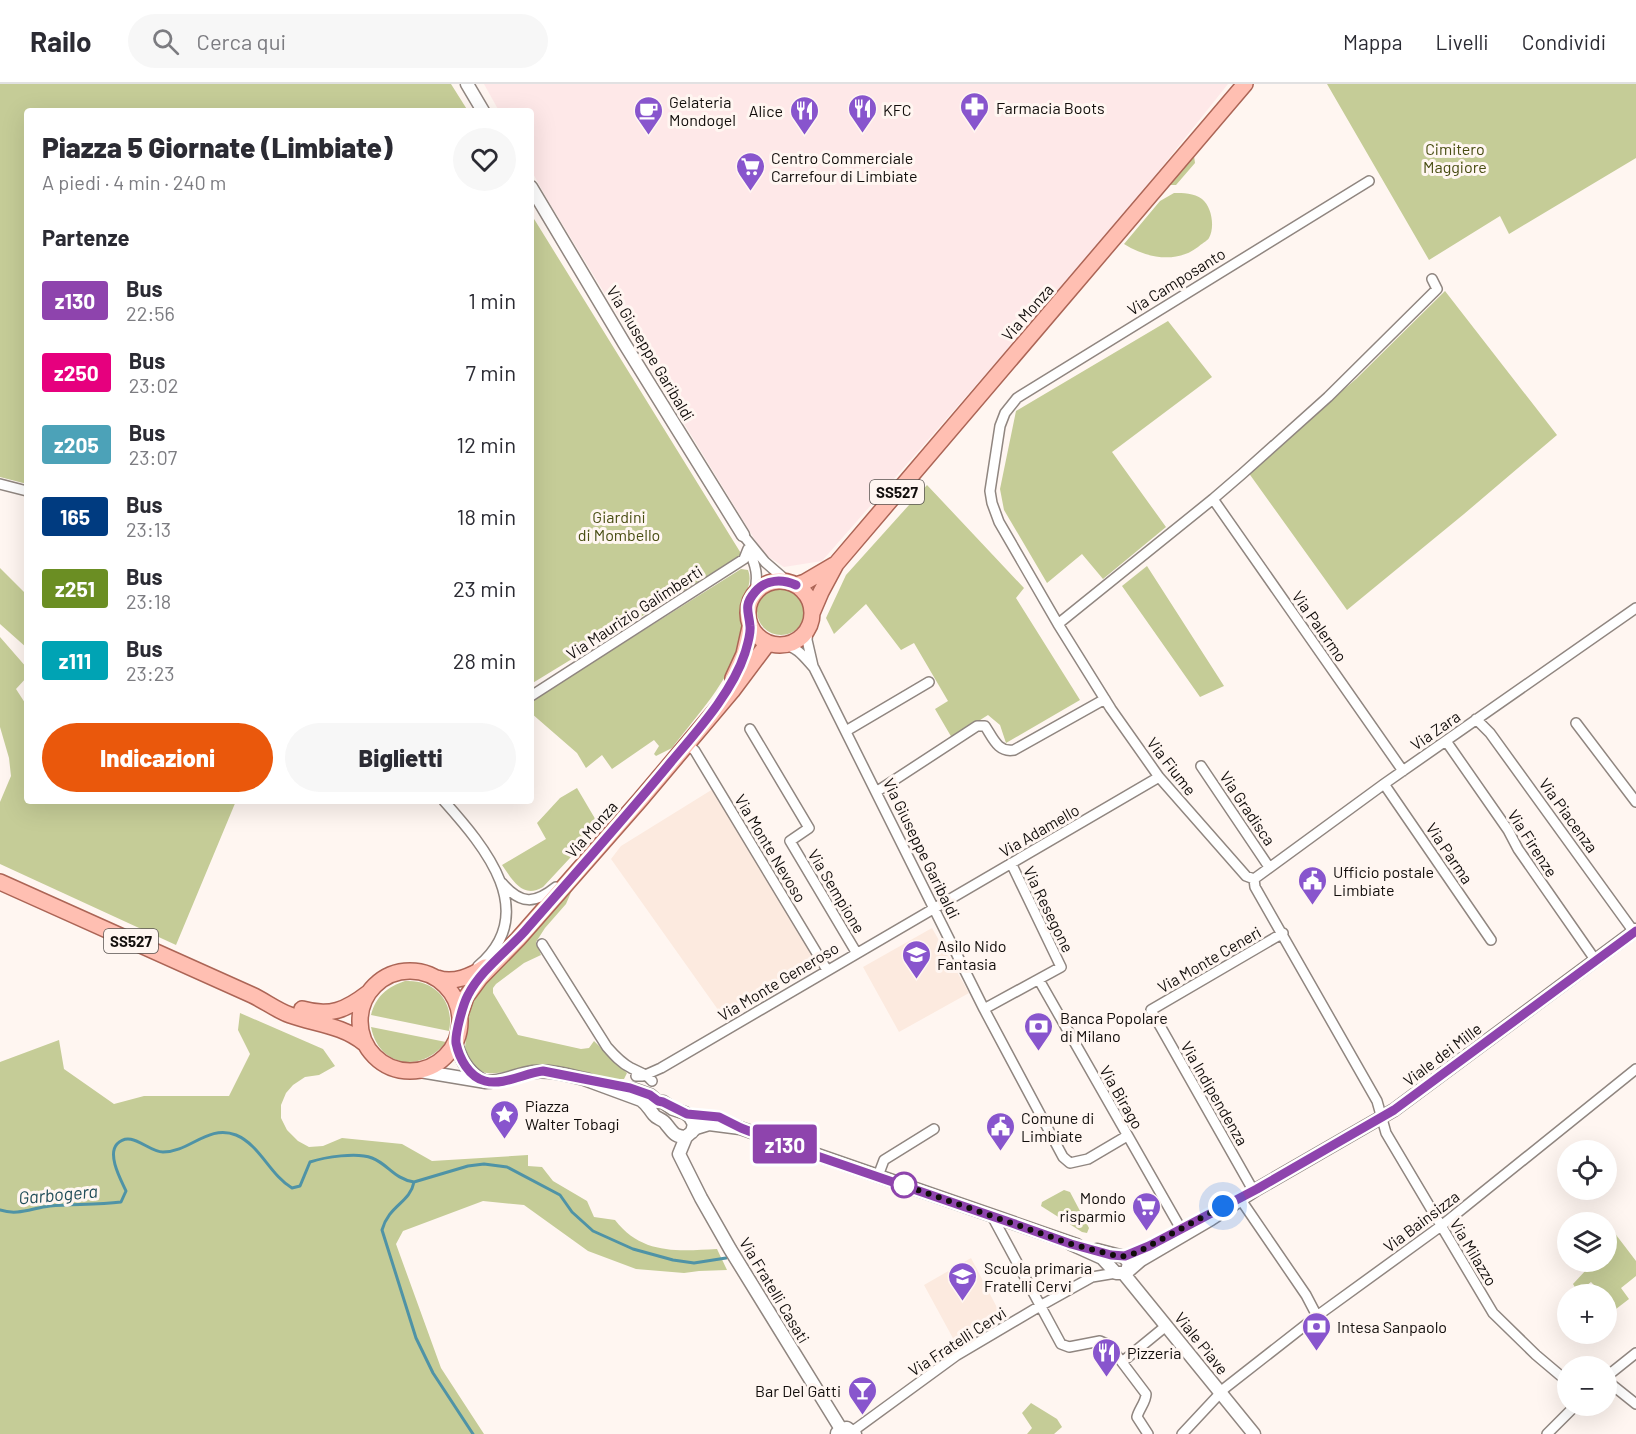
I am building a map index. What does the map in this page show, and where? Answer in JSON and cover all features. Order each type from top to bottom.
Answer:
[{"type":"main road","name":"Via Monza","points":[[812,613],[836,564],[1245,84]]},
{"type":"main road","name":"Via Monza","points":[[792,583],[806,582],[836,564]]},
{"type":"main road","points":[[770,582],[792,583],[809,599],[812,613],[808,629],[797,640],[776,644],[758,637],[750,627],[747,609],[754,594],[770,582]]},
{"type":"main road","name":"Via Monza","points":[[705,721],[739,666],[750,627]]},
{"type":"main road","name":"Via Monza","points":[[460,1014],[473,987],[584,865],[705,721],[776,644]]},
{"type":"main road","name":"SS527","points":[[0,882],[261,999],[289,1015],[351,1033],[364,1043],[376,1058],[396,1068],[414,1070],[435,1064],[450,1051],[458,1031],[460,1014]]},
{"type":"main road","name":"Via Monza","points":[[428,974],[443,980],[454,980],[476,973],[500,956]]},
{"type":"main road","name":"SS527","points":[[261,999],[312,1012],[327,1012],[351,1007],[390,975],[415,971],[428,974]]},
{"type":"main road","points":[[428,974],[450,989],[460,1014]]},
{"type":"main road","points":[[364,1043],[360,1020],[362,1005],[372,989]]},
{"type":"street","points":[[467,84],[481,108]]},
{"type":"street","name":"Via Camposanto","points":[[1005,413],[1022,394],[1369,181]]},
{"type":"street","name":"Via Giuseppe Garibaldi","points":[[534,193],[743,535],[765,562],[792,583]]},
{"type":"street","points":[[1058,624],[1213,499],[1328,398],[1437,289],[1432,279]]},
{"type":"street","name":"Via Fiume","points":[[1005,413],[1000,426],[990,491],[999,522],[1105,699],[1159,777],[1246,876],[1254,879],[1377,1101],[1381,1109],[1381,1118]]},
{"type":"street","points":[[0,484],[24,490]]},
{"type":"street","name":"Via Palermo","points":[[1213,499],[1403,771]]},
{"type":"street","name":"Via Giuseppe Garibaldi","points":[[743,535],[757,573],[754,594]]},
{"type":"street","name":"Via Maurizio Galimberti","points":[[534,694],[744,559],[748,549]]},
{"type":"street","name":"Via Zara","points":[[1254,879],[1384,783],[1636,608]]},
{"type":"street","name":"Via Giuseppe Garibaldi","points":[[808,629],[807,640],[814,668],[984,1009],[1063,1158],[1073,1164],[1088,1159],[1127,1136]]},
{"type":"street","name":"Via Giuseppe Garibaldi","points":[[776,644],[789,646],[797,651],[814,668]]},
{"type":"street","points":[[846,731],[929,682]]},
{"type":"street","points":[[876,792],[977,726],[985,726],[1000,749],[1014,750],[1105,699]]},
{"type":"street","name":"Via Piacenza","points":[[1476,719],[1490,733],[1635,931]]},
{"type":"street","points":[[1576,723],[1636,802]]},
{"type":"street","name":"Via Sempione","points":[[750,729],[809,828],[790,841],[856,952]]},
{"type":"street","name":"Via Firenze","points":[[1446,741],[1596,961]]},
{"type":"street","name":"Via Monte Nevoso","points":[[687,743],[697,755],[827,970]]},
{"type":"street","name":"Via Gradisca","points":[[1201,766],[1269,867]]},
{"type":"street","name":"Via Adamello","points":[[933,908],[1159,777]]},
{"type":"street","name":"Via Parma","points":[[1384,783],[1491,940]]},
{"type":"street","points":[[447,804],[482,846],[501,881],[518,897],[525,900],[545,896],[584,865]]},
{"type":"street","name":"Via Resegone","points":[[1011,863],[1061,967],[1039,980]]},
{"type":"street","points":[[467,976],[490,957],[501,942],[506,910],[501,881]]},
{"type":"street","name":"Via Monte Generoso","points":[[636,1076],[649,1078],[661,1068],[933,908]]},
{"type":"street","name":"Viale dei Mille","points":[[1121,1257],[1136,1253],[1255,1190],[1381,1118],[1635,931]]},
{"type":"street","name":"Via Monte Ceneri","points":[[1151,1011],[1283,933]]},
{"type":"street","points":[[542,944],[607,1047],[636,1076],[630,1088]]},
{"type":"street","points":[[984,1009],[1039,980]]},
{"type":"street","name":"Via Birago","points":[[1039,980],[1181,1228]]},
{"type":"street","name":"Via Indipendenza","points":[[1151,1011],[1255,1190]]},
{"type":"street","points":[[455,1040],[464,1064],[486,1082]]},
{"type":"street","points":[[630,1068],[649,1078],[659,1105],[655,1116],[666,1122],[673,1133],[689,1135],[700,1126],[709,1124],[741,1128]]},
{"type":"street","name":"Via Bainsizza","points":[[1182,1434],[1220,1392],[1317,1316],[1441,1226],[1636,1069]]},
{"type":"street","points":[[414,1070],[486,1082],[543,1071],[630,1088],[650,1095],[659,1105]]},
{"type":"street","points":[[584,1078],[687,1114],[719,1117],[741,1128],[1071,1244],[1100,1257],[1120,1271],[1128,1262],[1121,1257],[1071,1244]]},
{"type":"street","points":[[684,1166],[679,1154],[694,1124],[687,1114]]},
{"type":"street","name":"Via Milazzo","points":[[1381,1118],[1386,1133],[1493,1312],[1557,1373]]},
{"type":"street","points":[[878,1176],[884,1160],[934,1129]]},
{"type":"street","name":"Via Fratelli Casati","points":[[673,1133],[673,1146],[730,1249],[846,1432]]},
{"type":"street","points":[[853,1168],[884,1185],[932,1202],[955,1203]]},
{"type":"street","name":"Viale dei Mille","points":[[1120,1271],[1255,1190]]},
{"type":"street","points":[[1241,1200],[1306,1294],[1317,1316]]},
{"type":"street","points":[[992,1216],[1061,1344],[1065,1346],[1105,1342],[1146,1394],[1137,1417],[1148,1434]]},
{"type":"street","name":"Via Fratelli Cervi","points":[[846,1432],[957,1355],[1040,1306],[1092,1277],[1120,1271]]},
{"type":"street","name":"Viale Piave","points":[[1120,1271],[1254,1434]]},
{"type":"street","points":[[1122,1362],[1166,1326]]},
{"type":"street","points":[[1617,1369],[1636,1353]]},
{"type":"street","points":[[1617,1388],[1636,1404]]},
{"type":"street","points":[[1546,1434],[1565,1416]]},
{"type":"shaded area","points":[[484,84],[1228,84],[1111,231],[822,561],[784,567],[763,553],[534,175],[534,108],[497,108]]},
{"type":"shaded area","points":[[713,789],[815,959],[721,1014],[611,859],[621,846]]},
{"type":"shaded area","name":"Asilo Nido Fantasia","points":[[932,928],[969,993],[899,1032],[863,967]]},
{"type":"shaded area","name":"Scuola primaria Fratelli Cervi","points":[[971,1258],[1002,1317],[955,1342],[924,1285]]},
{"type":"green space","points":[[0,84],[451,84],[466,108],[24,108],[24,483],[0,477]]},
{"type":"green space","name":"Cimitero Maggiore","points":[[1327,84],[1636,84],[1636,158],[1509,234],[1500,216],[1429,260]]},
{"type":"green space","points":[[1194,156],[1195,163],[1176,185],[1169,185],[1169,184]]},
{"type":"green space","points":[[1174,193],[1192,194],[1202,199],[1208,207],[1212,223],[1208,239],[1189,252],[1171,257],[1151,256],[1124,244],[1160,201]]},
{"type":"green space","name":"Giardini di Mombello","points":[[534,219],[742,555],[534,682]]},
{"type":"green space","points":[[1445,291],[1557,435],[1347,610],[1248,472],[1356,379]]},
{"type":"green space","points":[[1168,321],[1212,377],[1112,452],[1166,527],[1103,579],[1082,554],[1047,583],[1004,510],[1000,489],[1016,411]]},
{"type":"green space","points":[[927,485],[1024,588],[1016,598],[1080,700],[1006,743],[1000,725],[988,715],[952,738],[935,709],[948,701],[914,643],[901,650],[866,604],[834,634],[826,618],[846,575]]},
{"type":"green space","points":[[1147,566],[1224,686],[1200,697],[1122,586]]},
{"type":"green space","points":[[0,568],[24,592],[24,645],[0,624]]},
{"type":"green space","points":[[741,569],[748,570],[750,579],[741,611],[741,638],[735,658],[711,698],[672,748],[656,756],[654,754],[659,746],[654,740],[612,769],[602,755],[586,768],[577,753],[534,716],[534,699]]},
{"type":"green space","points":[[776,587],[786,587],[798,594],[805,606],[805,616],[798,628],[786,635],[776,635],[761,624],[757,616],[757,606],[768,591]]},
{"type":"green space","points":[[0,637],[24,665],[24,680],[16,689],[24,701],[24,804],[235,804],[176,945],[0,864],[0,802],[11,776],[9,758],[0,727]]},
{"type":"green space","points":[[577,788],[597,822],[596,830],[543,887],[530,891],[524,890],[502,865],[546,839],[537,823],[560,798]]},
{"type":"green space","points":[[575,883],[566,904],[536,942],[541,955],[524,963],[496,984],[493,993],[518,1035],[581,1049],[589,1048],[594,1041],[627,1073],[624,1079],[620,1079],[619,1083],[547,1065],[535,1065],[499,1073],[478,1070],[470,1061],[465,1047],[471,998],[562,902]]},
{"type":"green space","points":[[405,981],[425,984],[440,994],[449,1011],[449,1031],[371,1015],[383,993]]},
{"type":"green space","points":[[240,1013],[323,1049],[335,1066],[319,1075],[305,1077],[293,1085],[286,1093],[281,1105],[281,1118],[287,1130],[298,1141],[309,1147],[323,1146],[342,1138],[402,1144],[432,1161],[528,1155],[528,1166],[542,1167],[553,1181],[587,1201],[594,1217],[615,1220],[637,1240],[649,1245],[675,1250],[717,1249],[727,1270],[684,1273],[636,1269],[588,1251],[524,1205],[483,1201],[403,1231],[396,1244],[441,1368],[484,1434],[0,1434],[0,1062],[59,1040],[64,1069],[114,1104],[144,1096],[229,1096],[250,1054],[238,1030]]},
{"type":"green space","points":[[371,1027],[446,1042],[436,1052],[425,1058],[414,1062],[402,1062],[383,1051]]},
{"type":"green space","points":[[1064,1190],[1070,1192],[1089,1228],[1087,1233],[1041,1206],[1042,1202]]},
{"type":"green space","points":[[1617,1236],[1636,1261],[1636,1276],[1621,1288],[1629,1299],[1617,1308],[1617,1284],[1593,1284],[1591,1282],[1573,1284],[1584,1272],[1617,1272]]},
{"type":"green space","points":[[1031,1403],[1057,1419],[1062,1427],[1054,1434],[1027,1434],[1032,1428],[1022,1413]]},
{"type":"waterway","name":"Garbogera","points":[[0,1210],[19,1212],[50,1206],[121,1202],[126,1191],[116,1168],[113,1154],[117,1144],[122,1140],[134,1140],[151,1149],[163,1152],[182,1148],[217,1133],[226,1133],[236,1135],[252,1146],[277,1176],[292,1188],[300,1186],[310,1162],[341,1156],[358,1155],[372,1158],[401,1178],[414,1182],[468,1166],[484,1164],[507,1167],[560,1195],[572,1212],[593,1231],[633,1249],[694,1263],[726,1258]]},
{"type":"waterway","points":[[414,1182],[408,1195],[389,1215],[382,1230],[416,1338],[433,1373],[473,1434]]},
{"type":"bus line","name":"z130","points":[[796,585],[788,582],[770,582],[754,594],[747,609],[750,627],[744,654],[726,689],[705,721],[584,865],[500,956],[466,997],[455,1040],[464,1064],[480,1079],[492,1082],[543,1071],[630,1088],[650,1095],[671,1108],[687,1114],[719,1117],[788,1146],[945,1198],[1071,1244],[1121,1257],[1136,1253],[1257,1189],[1394,1110],[1636,931]]},
{"type":"place","name":"Farmacia Boots","points":[[975,132]]},
{"type":"place","name":"KFC","points":[[862,134]]},
{"type":"place","name":"Gelateria Mondogel","points":[[648,136]]},
{"type":"place","name":"Alice","points":[[804,136]]},
{"type":"place","name":"Centro Commerciale Carrefour di Limbiate","points":[[750,192]]},
{"type":"place","name":"Ufficio postale Limbiate","points":[[1312,906]]},
{"type":"place","name":"Asilo Nido Fantasia","points":[[916,980]]},
{"type":"place","name":"Banca Popolare di Milano","points":[[1039,1052]]},
{"type":"place","name":"Piazza Walter Tobagi","points":[[504,1140]]},
{"type":"place","name":"Comune di Limbiate","points":[[1000,1152]]},
{"type":"place","name":"Mondo risparmio","points":[[1147,1232]]},
{"type":"place","name":"Scuola primaria Fratelli Cervi","points":[[963,1302]]},
{"type":"place","name":"Intesa Sanpaolo","points":[[1316,1352]]},
{"type":"place","name":"Pizzeria","points":[[1106,1378]]},
{"type":"place","name":"Bar Del Gatti","points":[[862,1416]]},
{"type":"route","points":[[904,1185],[901,1184],[1071,1244],[1121,1257],[1136,1253],[1223,1206]]}]
